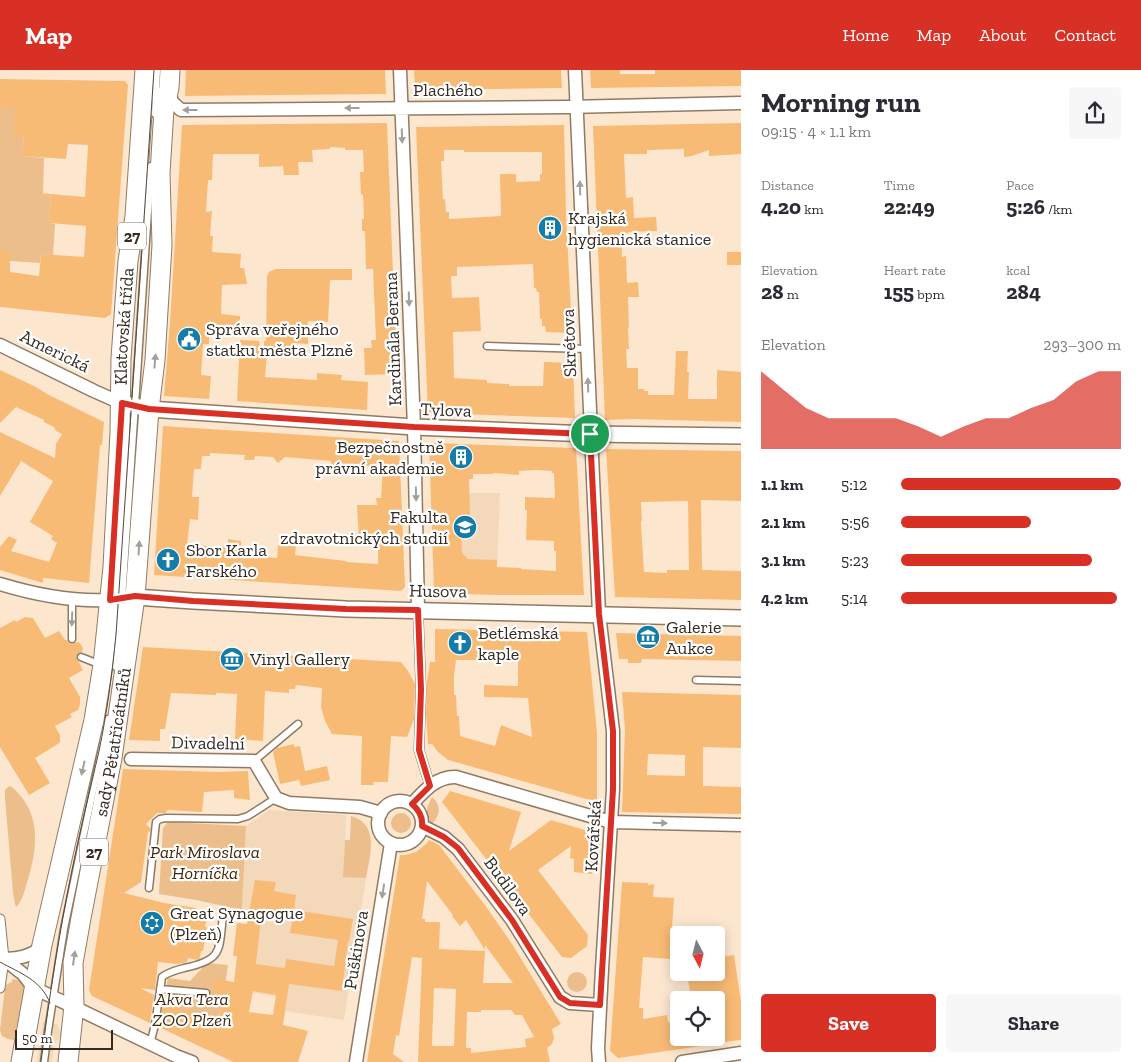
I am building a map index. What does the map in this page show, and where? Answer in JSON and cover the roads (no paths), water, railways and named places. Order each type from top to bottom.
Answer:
[{"type":"main road","name":"Klatovská třída","points":[[122,599],[135,406],[121,358],[127,270],[135,216],[145,70]]},
{"type":"main road","name":"Klatovská třída","points":[[122,599],[135,406],[155,360],[162,259],[160,173],[164,109],[169,79]]},
{"type":"main road","name":"sady Pětatřicátníků","points":[[21,1062],[42,945],[94,720],[109,667],[122,599]]},
{"type":"main road","name":"sady Pětatřicátníků","points":[[68,1062],[74,1006],[73,963],[112,758],[122,599]]},
{"type":"street","name":"Kardinála Berana","points":[[400,70],[414,427],[421,690],[419,750],[430,786]]},
{"type":"street","name":"Skrétova","points":[[575,70],[599,614]]},
{"type":"street","name":"Plachého","points":[[169,79],[172,102],[181,110],[576,107],[741,103]]},
{"type":"street","name":"Americká","points":[[0,345],[94,391],[135,406]]},
{"type":"street","name":"Tylova","points":[[135,406],[414,427],[590,434],[741,436]]},
{"type":"street","points":[[0,584],[32,594],[72,600],[122,599]]},
{"type":"street","name":"Husova","points":[[122,599],[346,609],[741,618]]},
{"type":"street","name":"Kovářská","points":[[599,614],[613,731],[613,789],[600,1005],[599,1062]]},
{"type":"street","name":"Divadelní","points":[[131,759],[254,761],[276,798]]},
{"type":"street","points":[[412,804],[430,786],[446,778],[456,777],[611,822],[741,825]]},
{"type":"street","points":[[276,798],[289,803],[360,807],[381,813]]},
{"type":"street","points":[[404,802],[412,804],[421,815],[422,826],[418,836],[409,843],[402,845],[391,843],[380,832],[378,824],[381,813],[389,804],[404,802]]},
{"type":"street","name":"Budilova","points":[[422,826],[444,837],[458,848],[512,920],[560,997],[570,1003],[600,1005]]},
{"type":"street","name":"Puškinova","points":[[356,1062],[391,843]]},
{"type":"street","points":[[0,919],[2,959],[0,988]]},
{"type":"street","points":[[2,959],[23,956],[40,949],[42,945]]},
{"type":"street","points":[[2,959],[23,974],[34,988],[150,1044],[175,1059],[192,1062]]},
{"type":"street","points":[[682,1062],[741,1053]]},
{"type":"lane","points":[[154,125],[157,70]]},
{"type":"lane","name":"Klatovská třída","points":[[135,406],[151,163]]},
{"type":"lane","points":[[487,346],[587,349]]},
{"type":"lane","points":[[72,600],[72,639]]},
{"type":"lane","points":[[81,657],[109,667]]},
{"type":"lane","points":[[696,680],[741,681]]},
{"type":"lane","name":"sady Pětatřicátníků","points":[[44,1062],[64,930],[109,714]]},
{"type":"lane","points":[[254,761],[298,724]]},
{"type":"lane","points":[[149,888],[156,822],[160,819],[238,819],[248,816],[276,798]]},
{"type":"lane","points":[[150,1044],[155,1025],[162,977],[180,969],[200,965],[214,957],[219,948],[223,915]]},
{"type":"lane","points":[[160,989],[206,993]]},
{"type":"tram line","points":[[41,1062],[63,918],[75,855],[102,737],[116,635],[154,70]]},
{"type":"tram line","points":[[0,962],[29,978],[41,988],[50,1003]]},
{"type":"place","name":"Krajská hygienická stanice","points":[[550,228]]},
{"type":"place","name":"Správa veřejného statku města Plzně","points":[[189,339]]},
{"type":"place","name":"Bezpečnostně právní akademie","points":[[461,457]]},
{"type":"place","name":"Fakulta zdravotnických studií","points":[[465,527]]},
{"type":"place","name":"Sbor Karla Farského","points":[[168,560]]},
{"type":"place","name":"Galerie Aukce","points":[[648,637]]},
{"type":"place","name":"Betlémská kaple","points":[[460,643]]},
{"type":"place","name":"Vinyl Gallery","points":[[232,659]]},
{"type":"place","name":"Great Synagogue (Plzeň)","points":[[152,923]]},
{"type":"park label","name":"Park Miroslava Horníčka","points":[[205,862]]},
{"type":"park label","name":"Akva Tera ZOO Plzeň","points":[[192,1010]]}]
